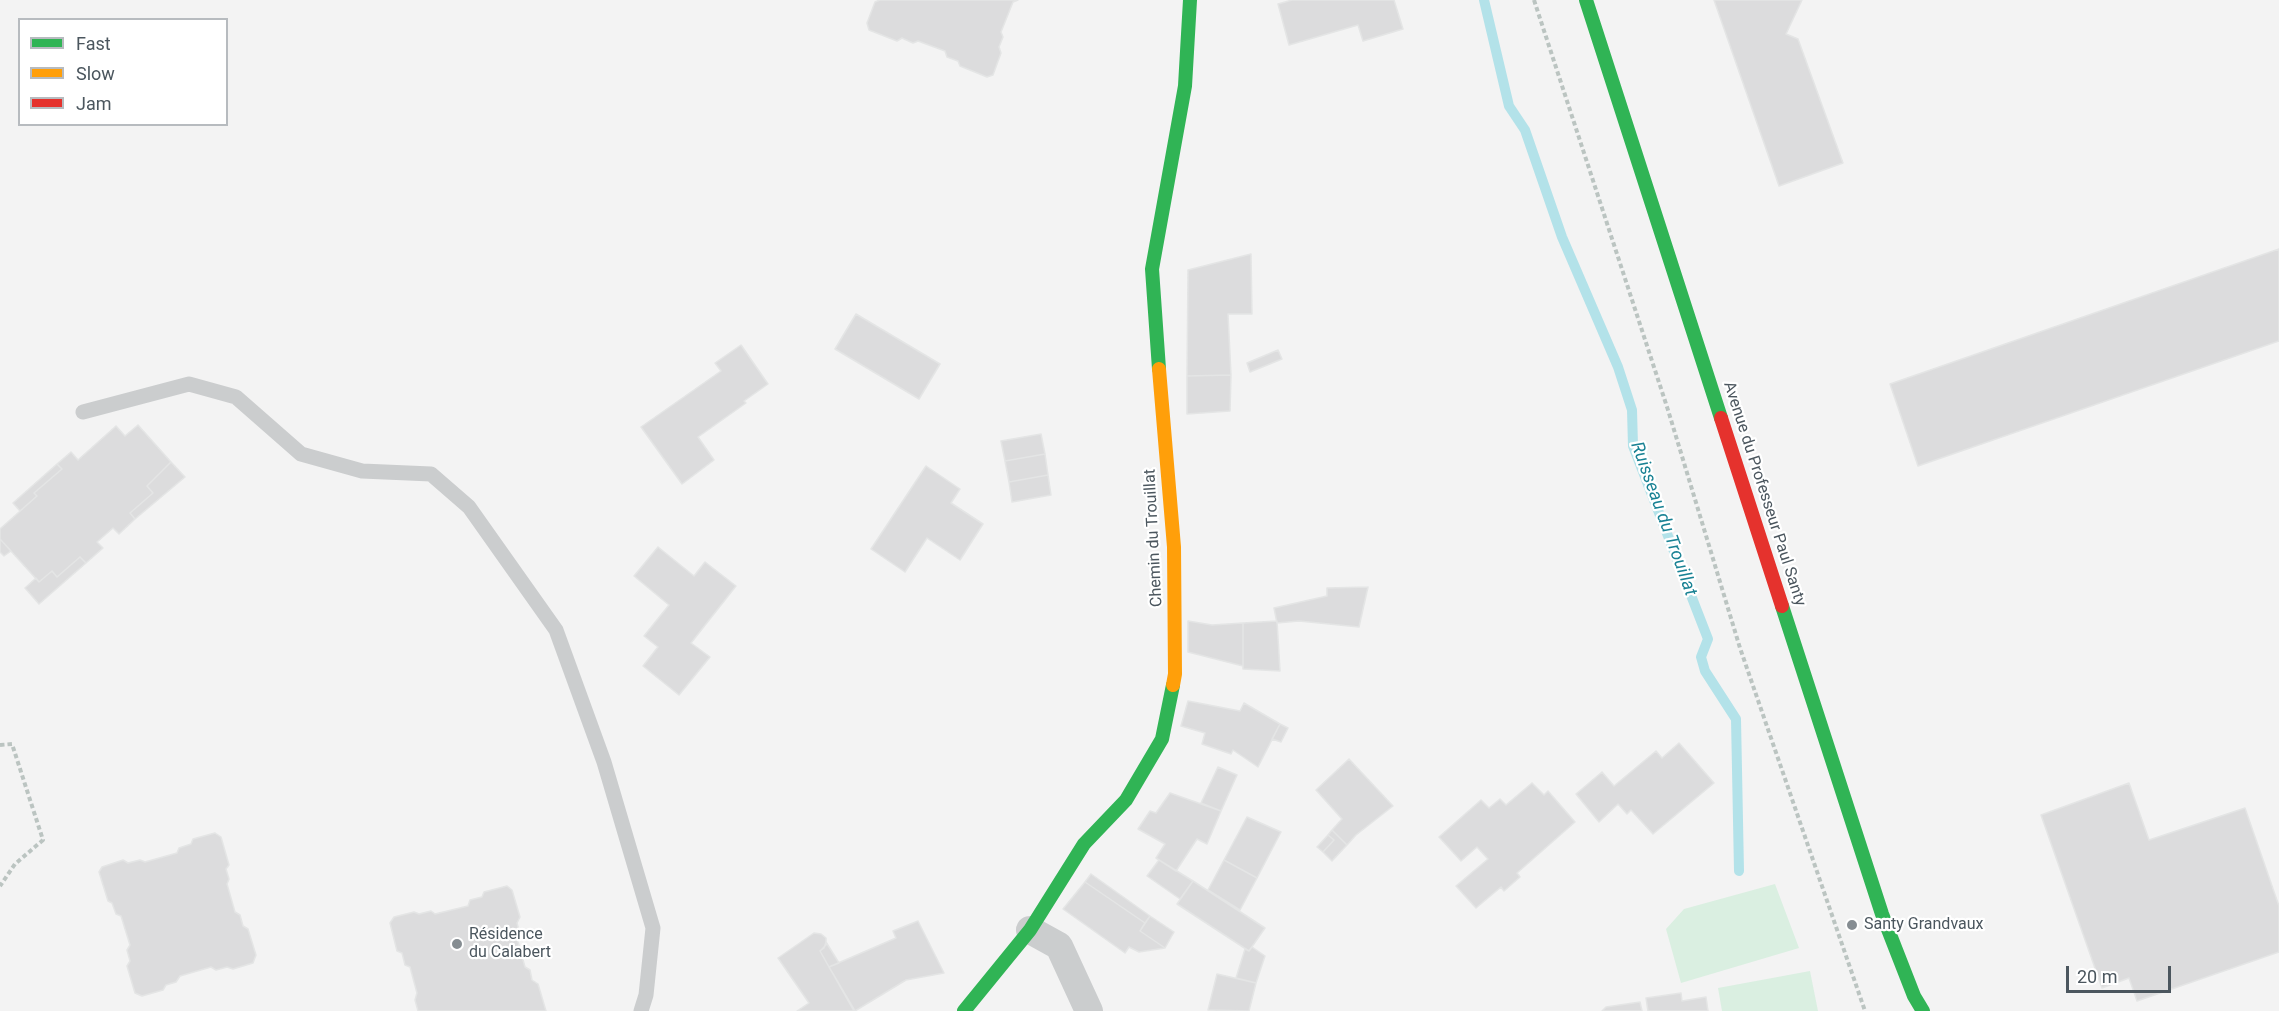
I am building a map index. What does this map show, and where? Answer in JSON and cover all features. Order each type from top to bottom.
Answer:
[{"type":"main road","name":"Chemin du Trouillat","points":[[964,1011],[1030,930],[1084,844],[1126,800],[1162,739],[1175,674],[1174,547],[1156,348],[1152,269],[1185,86],[1190,0]]},
{"type":"main road","name":"Avenue du Professeur Paul Santy","points":[[1586,0],[1882,914],[1914,996],[1923,1011]]},
{"type":"main road","name":"Avenue du Professeur Paul Santy","points":[[1913,1011],[1914,996]]},
{"type":"street","points":[[1030,930],[1059,946],[1089,1011]]},
{"type":"lane","points":[[83,412],[189,384],[236,397],[301,454],[362,471],[431,474],[469,507],[556,630],[604,762],[653,928],[646,995],[641,1011]]},
{"type":"path","points":[[1534,0],[1668,410],[1740,648],[1865,1011]]},
{"type":"path","points":[[0,745],[12,744],[43,840],[15,864],[0,886]]},
{"type":"green space","points":[[1775,884],[1799,948],[1681,983],[1666,929],[1684,909]]},
{"type":"green space","points":[[1810,971],[1818,1011],[1722,1011],[1718,988]]},
{"type":"building","points":[[880,0],[1018,0],[1013,2],[1001,32],[1003,37],[999,47],[1001,53],[993,75],[987,77],[960,66],[958,61],[947,57],[945,51],[918,41],[913,43],[902,38],[897,41],[869,30],[867,23],[875,2]]},
{"type":"building","points":[[1292,0],[1394,0],[1403,29],[1363,41],[1358,25],[1289,45],[1278,4]]},
{"type":"building","points":[[1714,0],[1802,0],[1786,34],[1798,39],[1843,163],[1779,186]]},
{"type":"building","points":[[2279,249],[2279,341],[1918,466],[1890,384]]},
{"type":"building","points":[[1251,254],[1252,314],[1228,314],[1231,375],[1187,376],[1188,270]]},
{"type":"building","points":[[856,314],[940,364],[919,399],[835,349]]},
{"type":"building","points":[[741,345],[768,384],[744,401],[746,403],[698,437],[714,460],[682,484],[641,427],[721,371],[715,363]]},
{"type":"building","points":[[1278,350],[1282,359],[1250,372],[1247,363]]},
{"type":"building","points":[[1231,375],[1230,411],[1187,414],[1187,376]]},
{"type":"building","points":[[138,425],[171,462],[147,486],[153,493],[130,513],[135,519],[119,534],[113,528],[97,542],[103,548],[86,563],[80,557],[57,577],[52,571],[39,582],[0,539],[0,529],[37,496],[34,493],[62,469],[57,464],[71,452],[78,460],[116,426],[125,436]]},
{"type":"building","points":[[1041,434],[1045,454],[1005,461],[1001,441]]},
{"type":"building","points":[[1045,454],[1048,475],[1009,482],[1005,461]]},
{"type":"building","points":[[171,462],[185,477],[135,519],[130,513],[153,493],[147,486]]},
{"type":"building","points":[[57,464],[62,469],[34,493],[37,496],[20,511],[13,503]]},
{"type":"building","points":[[926,466],[960,489],[951,503],[983,524],[960,560],[927,538],[905,572],[871,549]]},
{"type":"building","points":[[1048,475],[1051,495],[1012,502],[1009,482]]},
{"type":"building","points":[[0,539],[11,551],[4,556],[0,552]]},
{"type":"building","points":[[658,547],[694,576],[705,562],[736,586],[691,643],[710,657],[679,695],[643,666],[658,647],[644,636],[669,605],[634,576]]},
{"type":"building","points":[[80,557],[86,563],[39,604],[25,588],[36,578],[39,582],[52,571],[57,577]]},
{"type":"building","points":[[1368,587],[1359,627],[1299,621],[1277,623],[1274,608],[1327,596],[1327,588]]},
{"type":"building","points":[[1188,621],[1212,625],[1243,623],[1243,666],[1188,652]]},
{"type":"building","points":[[1277,621],[1280,671],[1243,669],[1243,623]]},
{"type":"building","points":[[1188,701],[1240,711],[1244,703],[1280,724],[1258,767],[1233,750],[1231,754],[1202,744],[1205,733],[1181,726]]},
{"type":"building","points":[[1280,724],[1288,728],[1281,742],[1272,739]]},
{"type":"building","points":[[1679,743],[1714,783],[1653,834],[1631,810],[1627,814],[1618,804],[1599,822],[1576,794],[1602,772],[1614,786],[1656,751],[1662,758]]},
{"type":"building","points":[[1349,759],[1393,806],[1356,835],[1347,845],[1332,830],[1342,819],[1316,790]]},
{"type":"building","points":[[1218,767],[1237,775],[1221,811],[1201,803]]},
{"type":"building","points":[[1532,783],[1544,795],[1548,791],[1575,822],[1517,873],[1520,877],[1504,891],[1501,887],[1476,908],[1456,886],[1488,859],[1477,847],[1461,861],[1439,837],[1481,800],[1489,808],[1500,799],[1506,805]]},
{"type":"building","points":[[2129,783],[2149,840],[2245,808],[2279,906],[2279,952],[2137,1001],[2129,978],[2102,988],[2041,815]]},
{"type":"building","points":[[1170,793],[1221,811],[1207,844],[1197,839],[1176,871],[1156,858],[1165,844],[1138,829],[1150,811],[1156,813]]},
{"type":"building","points":[[1247,817],[1281,832],[1257,878],[1224,860]]},
{"type":"building","points":[[1332,830],[1347,845],[1332,861],[1323,852],[1334,840],[1328,835]]},
{"type":"building","points":[[215,833],[221,837],[229,865],[226,869],[229,879],[227,884],[235,912],[240,915],[243,926],[248,929],[256,955],[253,963],[233,969],[227,967],[216,970],[211,967],[180,976],[176,982],[166,985],[163,990],[142,996],[135,993],[127,966],[130,961],[127,950],[130,945],[121,916],[116,914],[112,903],[108,901],[99,872],[102,867],[123,860],[128,863],[140,860],[145,862],[177,853],[179,848],[191,844],[193,839]]},
{"type":"building","points":[[1328,835],[1334,840],[1323,852],[1317,847]]},
{"type":"building","points":[[1159,860],[1193,881],[1180,899],[1147,876]]},
{"type":"building","points":[[1224,860],[1257,878],[1240,910],[1208,890]]},
{"type":"building","points":[[1091,874],[1150,916],[1145,923],[1085,882]]},
{"type":"building","points":[[1193,881],[1265,928],[1249,951],[1177,904]]},
{"type":"building","points":[[1085,882],[1145,923],[1140,931],[1165,948],[1139,952],[1129,947],[1125,953],[1063,909]]},
{"type":"building","name":"Résidence du Calabert","points":[[507,886],[512,890],[520,917],[517,923],[520,934],[517,938],[525,967],[530,970],[532,980],[538,984],[546,1011],[418,1011],[415,1000],[417,993],[410,967],[405,965],[402,953],[397,951],[390,923],[394,917],[414,912],[419,914],[431,911],[435,914],[468,906],[470,900],[482,897],[484,892]]},
{"type":"building","points":[[1150,916],[1174,932],[1165,948],[1140,931]]},
{"type":"building","points":[[918,921],[944,973],[906,980],[855,1011],[829,967],[896,938],[893,931]]},
{"type":"building","points":[[814,933],[826,938],[826,945],[820,951],[854,1011],[797,1011],[809,1003],[778,958]]},
{"type":"building","points":[[826,942],[839,963],[829,967],[820,951]]},
{"type":"building","points":[[1252,947],[1265,956],[1256,983],[1236,978],[1245,949],[1249,951]]},
{"type":"building","points":[[1217,974],[1256,983],[1249,1011],[1208,1010]]},
{"type":"building","points":[[1681,993],[1682,1001],[1706,997],[1708,1011],[1648,1011],[1646,998]]},
{"type":"building","points":[[1640,1002],[1642,1011],[1602,1011],[1606,1007]]},
{"type":"waterway","name":"Ruisseau du Trouillat","points":[[1484,0],[1509,106],[1525,130],[1562,237],[1618,367],[1632,410],[1633,446],[1708,639],[1701,657],[1705,671],[1736,719],[1739,871]]},
{"type":"traffic: fast","points":[[1159,369],[1152,269],[1185,86],[1190,0]]},
{"type":"traffic: fast","points":[[1586,0],[1721,418]]},
{"type":"traffic: fast","points":[[1782,606],[1882,914],[1914,996],[1923,1011]]},
{"type":"traffic: fast","points":[[964,1011],[1030,930],[1084,844],[1126,800],[1162,739],[1173,685]]},
{"type":"traffic: slow","points":[[1159,369],[1174,547],[1175,674],[1173,685]]},
{"type":"traffic: jam","points":[[1721,418],[1782,606]]},
{"type":"place","name":"Santy Grandvaux","points":[[1852,925]]},
{"type":"place","name":"Résidence du Calabert","points":[[457,944]]}]
